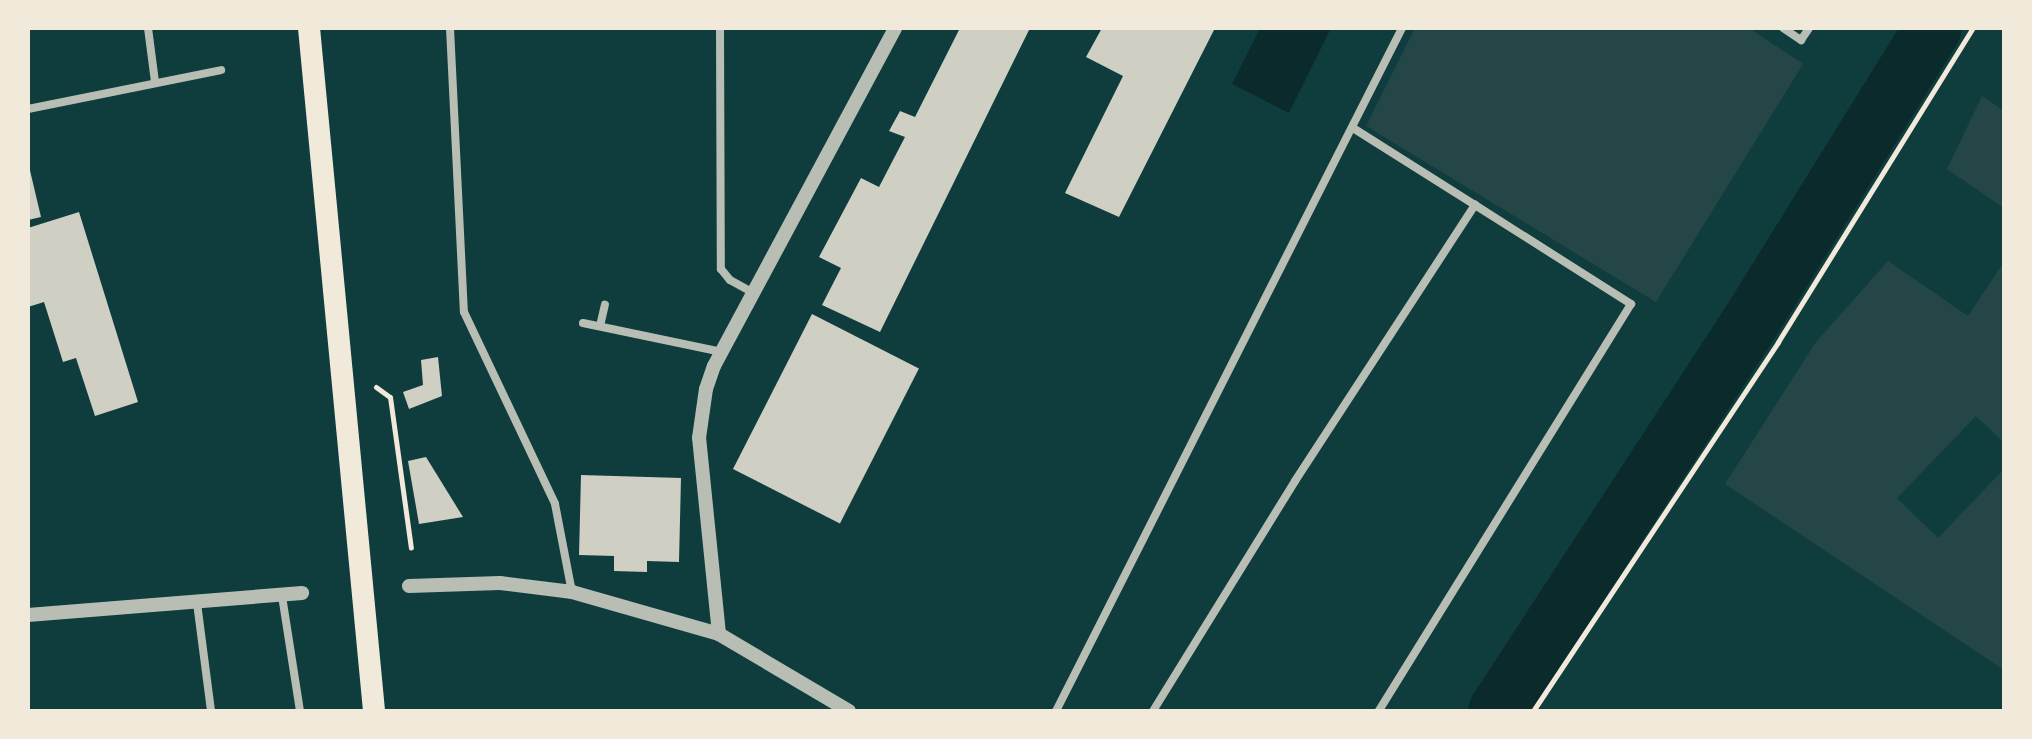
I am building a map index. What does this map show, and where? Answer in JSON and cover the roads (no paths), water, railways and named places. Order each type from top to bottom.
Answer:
[{"type":"highway","points":[[309,28],[374,711]]},
{"type":"street","points":[[148,28],[155,82]]},
{"type":"street","points":[[450,28],[464,312],[555,504],[572,592]]},
{"type":"street","points":[[720,28],[721,269],[730,280],[753,293]]},
{"type":"street","points":[[719,634],[699,438],[706,389],[722,352],[895,28]]},
{"type":"street","points":[[1056,711],[1402,28]]},
{"type":"street","points":[[1783,28],[1801,40],[1809,28]]},
{"type":"street","points":[[28,109],[221,70]]},
{"type":"street","points":[[1353,128],[1631,304],[1379,711]]},
{"type":"street","points":[[1153,711],[1295,481],[1475,205]]},
{"type":"street","points":[[600,326],[605,305]]},
{"type":"street","points":[[583,323],[722,352]]},
{"type":"street","points":[[409,586],[500,583],[572,592],[719,634],[849,711]]},
{"type":"street","points":[[28,615],[302,593]]},
{"type":"street","points":[[282,596],[300,711]]},
{"type":"street","points":[[197,603],[211,711]]},
{"type":"waterway","points":[[1497,711],[1750,323],[1933,28]]}]
